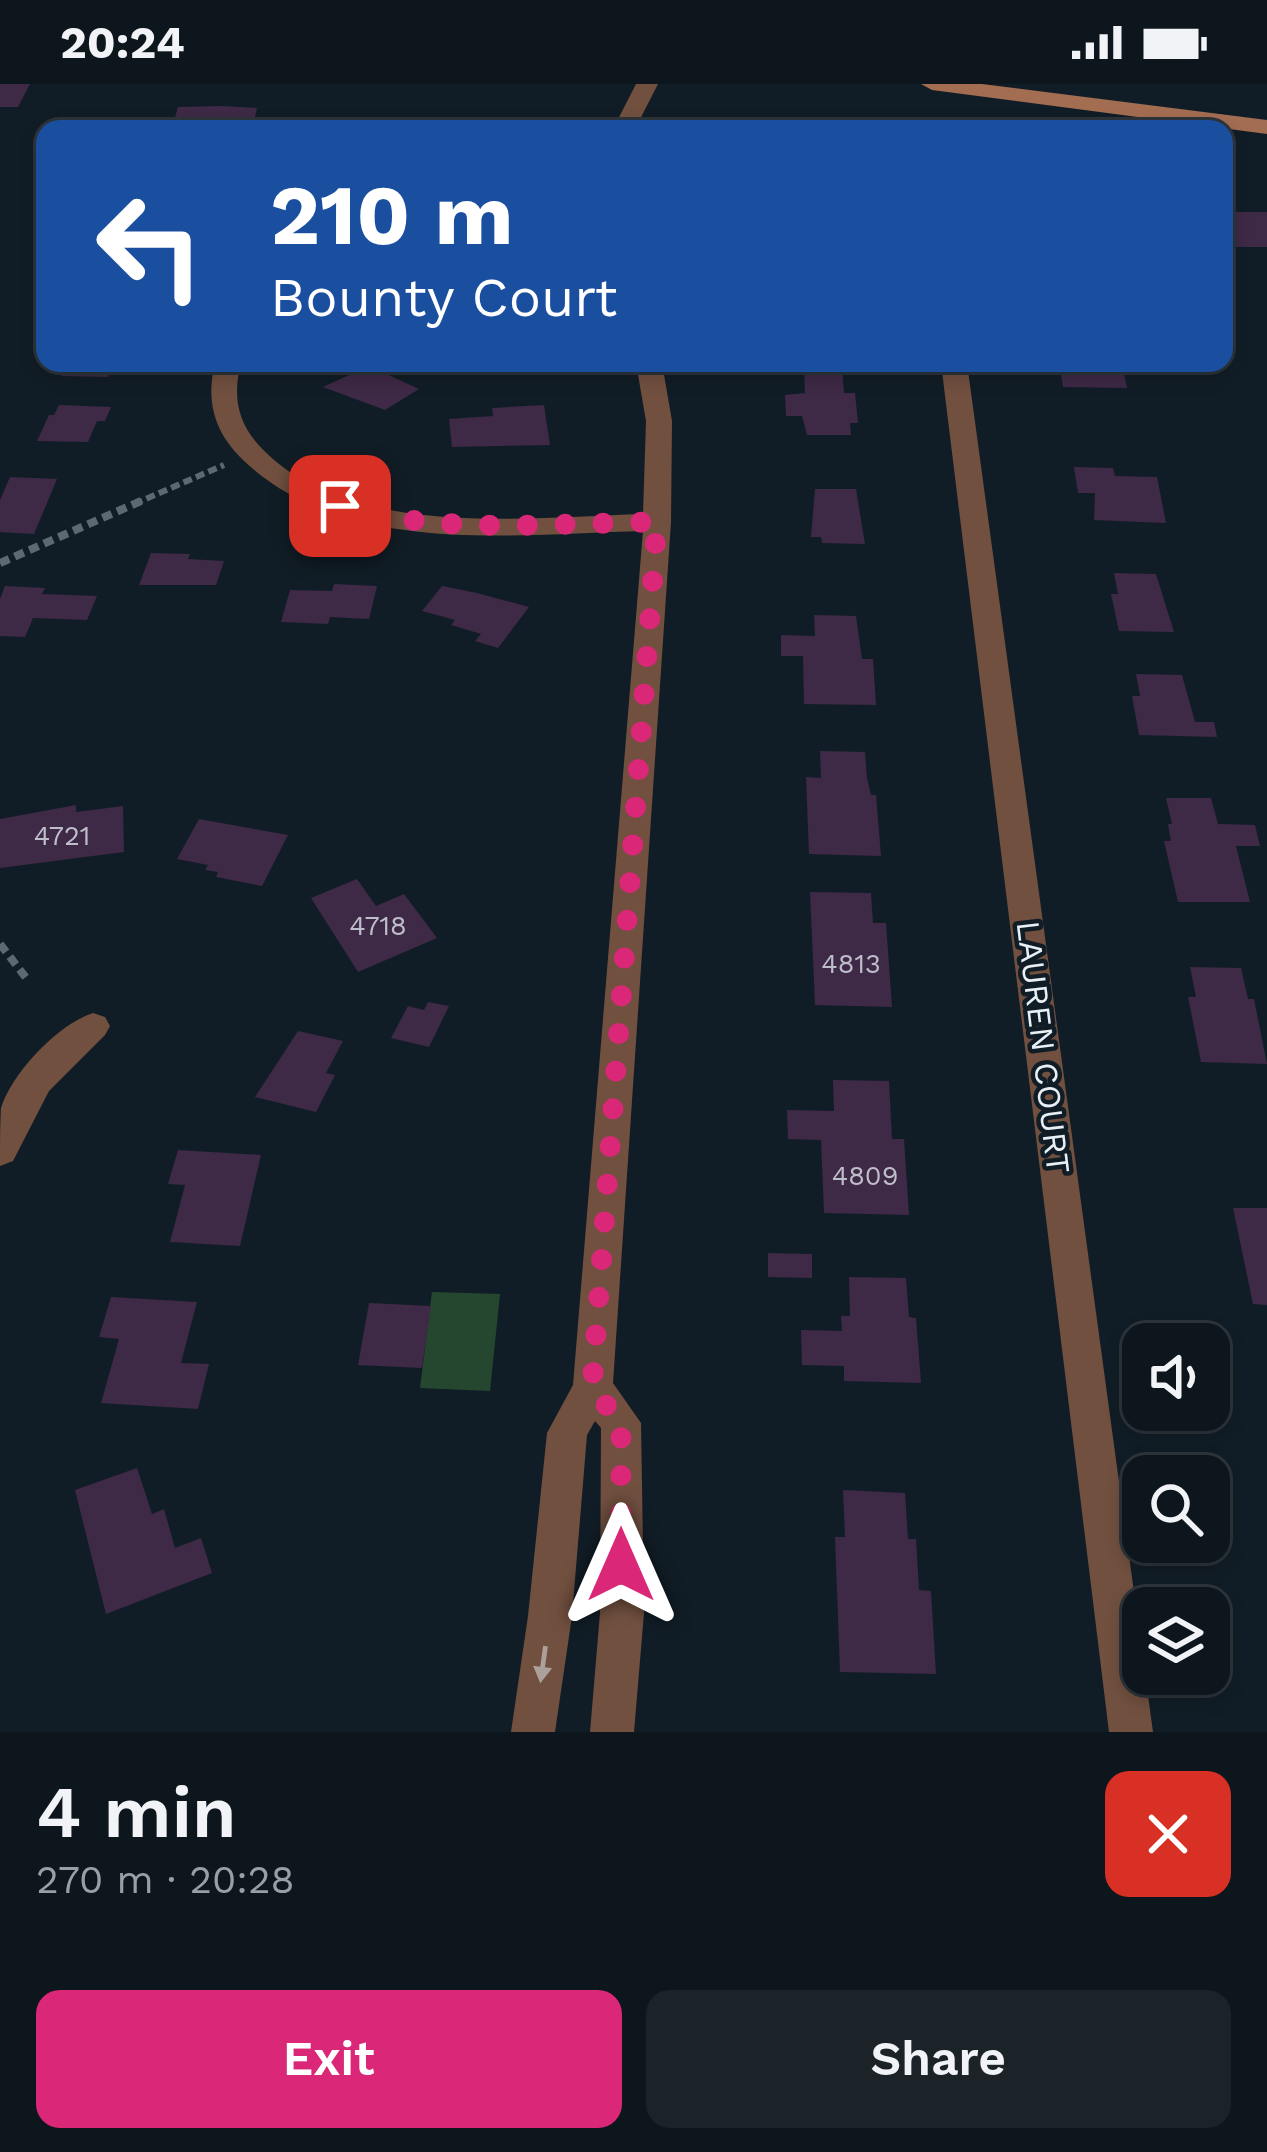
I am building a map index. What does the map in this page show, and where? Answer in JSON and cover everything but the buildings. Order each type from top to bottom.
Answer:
[{"type":"main road","points":[[932,84],[1212,120]]},
{"type":"main road","points":[[1233,123],[1267,127]]},
{"type":"street","points":[[629,120],[647,84]]},
{"type":"street","points":[[227,372],[222,409],[249,454],[312,497],[368,514],[452,522],[657,522]]},
{"type":"street","points":[[533,1732],[550,1616],[567,1433],[592,1388],[657,522],[658,433],[652,372]]},
{"type":"street","name":"LAUREN COURT","points":[[955,372],[1131,1732]]},
{"type":"street","points":[[0,1150],[24,1094],[53,1057],[93,1026]]},
{"type":"street","points":[[592,1388],[621,1423],[622,1613],[612,1732]]},
{"type":"path","points":[[0,563],[249,454]]},
{"type":"path","points":[[0,944],[27,980]]},
{"type":"green space","points":[[432,1292],[500,1294],[490,1391],[420,1388]]},
{"type":"route","points":[[340,506],[368,514],[452,522],[657,522],[592,1388],[621,1423],[621,1565]]}]
